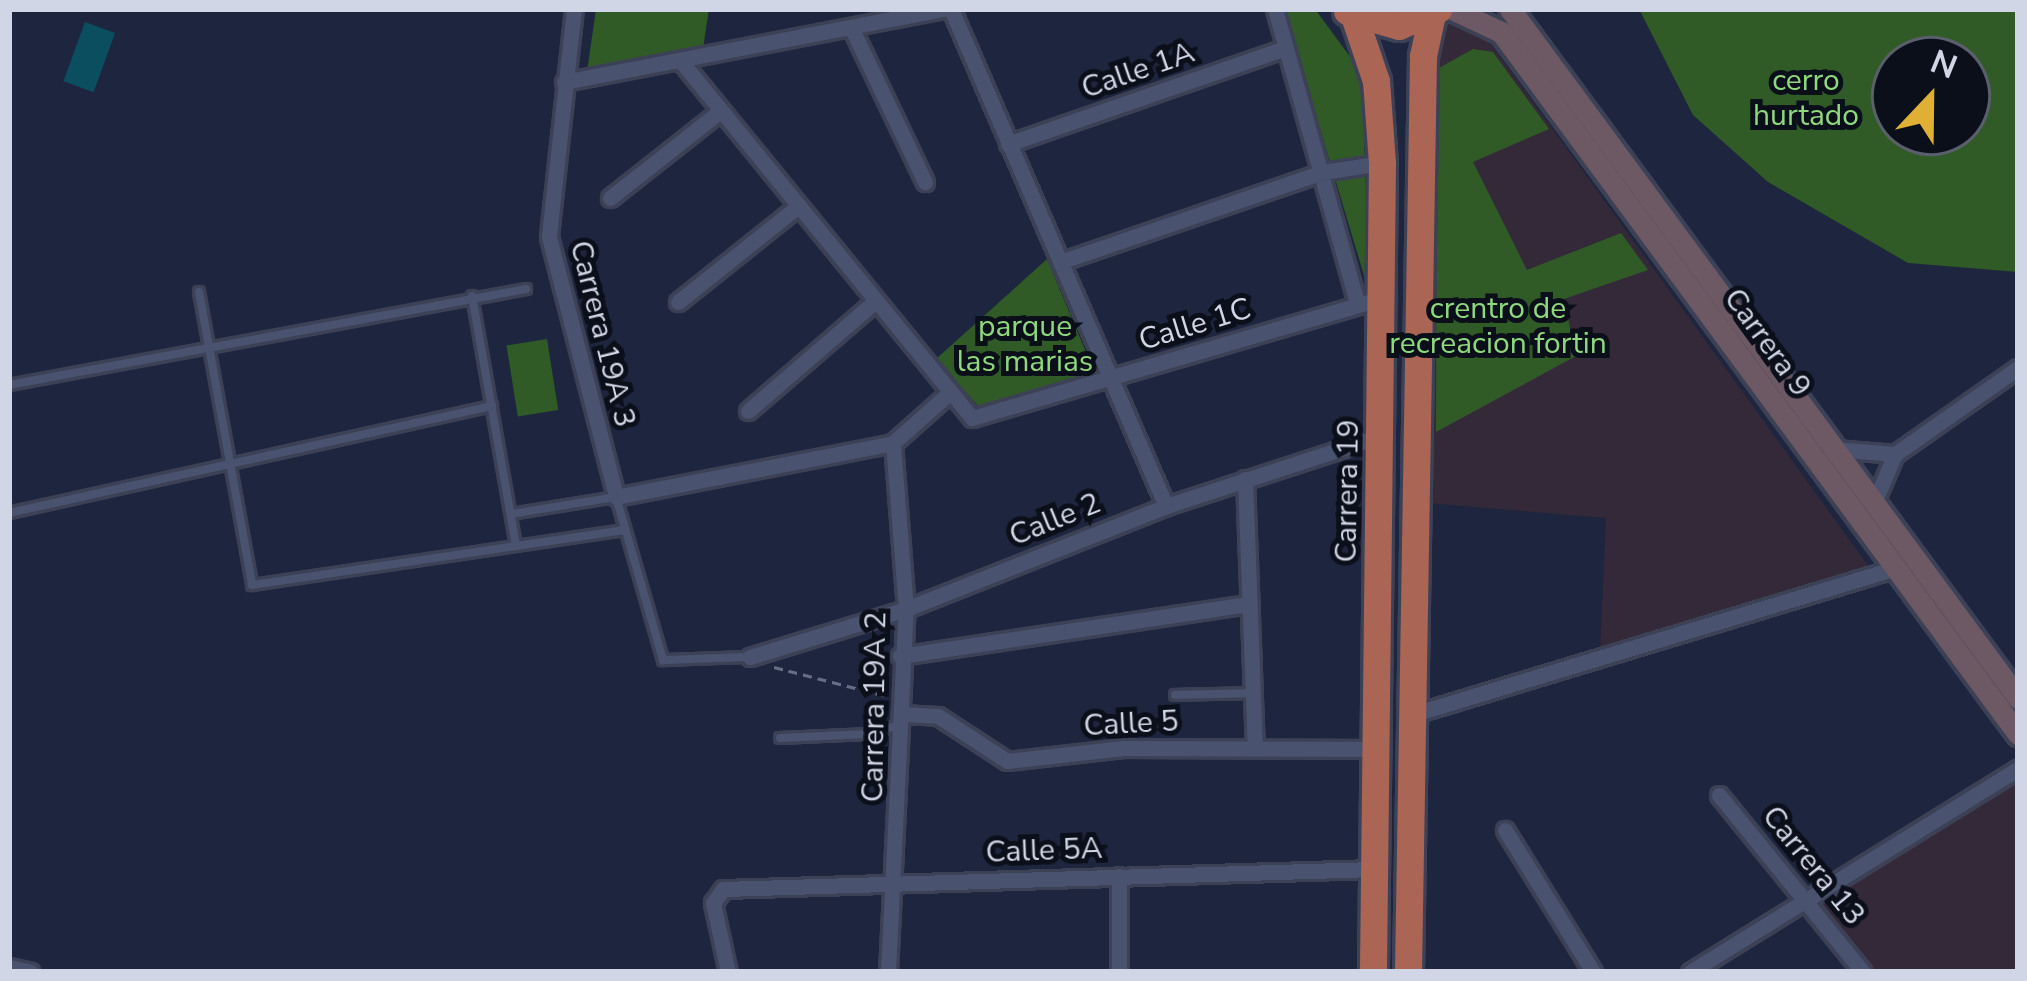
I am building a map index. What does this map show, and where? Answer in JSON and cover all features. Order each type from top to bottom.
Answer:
[{"type":"highway","points":[[1349,12],[1399,26],[1441,11]]},
{"type":"highway","points":[[1408,972],[1423,56],[1441,11]]},
{"type":"highway","name":"Carrera 19","points":[[1349,12],[1376,81],[1382,163],[1371,300],[1382,435],[1372,972]]},
{"type":"main road","name":"Carrera 9","points":[[1510,9],[2018,698]]},
{"type":"main road","name":"Carrera 9","points":[[1441,11],[1501,32],[2018,734]]},
{"type":"street","name":"Carrera 19A 3","points":[[574,9],[549,237],[616,497]]},
{"type":"street","points":[[564,82],[947,9],[1114,378],[1166,506]]},
{"type":"street","points":[[1275,9],[1323,172],[1371,300]]},
{"type":"street","points":[[851,27],[926,182]]},
{"type":"street","name":"Calle 1A","points":[[1008,144],[1286,48]]},
{"type":"street","points":[[616,497],[893,443],[946,395],[680,60]]},
{"type":"street","points":[[610,198],[720,111]]},
{"type":"street","points":[[1060,262],[1323,172],[1382,163]]},
{"type":"street","points":[[678,302],[797,207]]},
{"type":"street","name":"Calle 1C","points":[[946,395],[980,419],[1371,300]]},
{"type":"street","points":[[748,411],[873,303]]},
{"type":"street","points":[[1873,506],[1895,454],[2018,368]]},
{"type":"street","name":"Calle 2","points":[[750,657],[906,609],[1166,506],[1382,435]]},
{"type":"street","name":"Carrera 19A 2","points":[[888,972],[896,882],[900,656],[906,609],[893,443]]},
{"type":"street","points":[[1835,449],[1895,454]]},
{"type":"street","points":[[1245,479],[1255,746]]},
{"type":"street","points":[[1414,714],[1896,568]]},
{"type":"street","points":[[900,656],[1248,604]]},
{"type":"street","name":"Calle 5","points":[[902,712],[938,716],[1007,760],[1255,746],[1376,749]]},
{"type":"street","points":[[1690,972],[2018,769]]},
{"type":"street","name":"Carrera 13","points":[[1719,795],[1808,896],[1863,972]]},
{"type":"street","points":[[1505,830],[1593,972]]},
{"type":"street","name":"Calle 5A","points":[[728,972],[716,892],[896,882],[1374,869]]},
{"type":"street","points":[[1119,876],[1119,972]]},
{"type":"street","points":[[10,967],[29,972]]},
{"type":"lane","points":[[9,385],[526,289]]},
{"type":"lane","points":[[199,292],[252,585],[624,530]]},
{"type":"lane","points":[[472,296],[516,545]]},
{"type":"lane","points":[[9,513],[492,406]]},
{"type":"lane","points":[[511,514],[616,497]]},
{"type":"lane","name":"Carrera 19A 3","points":[[616,497],[668,663],[750,657]]},
{"type":"lane","points":[[1175,695],[1252,693]]},
{"type":"lane","points":[[780,738],[869,734],[902,712]]},
{"type":"path","points":[[750,657],[902,712]]},
{"type":"shaded area","points":[[1442,18],[1489,41],[1872,571],[1600,654],[1606,518],[1427,503],[1432,57]]},
{"type":"shaded area","points":[[2018,781],[2018,972],[1870,972],[1818,898]]},
{"type":"green space","points":[[596,9],[709,9],[703,49],[587,72]]},
{"type":"green space","points":[[1284,9],[1315,9],[1362,73],[1369,292]]},
{"type":"green space","name":"cerro hurtado","points":[[1639,9],[2018,9],[2018,272],[1908,263],[1768,182],[1693,115]]},
{"type":"green space","name":"crentro de recreacion fortin","points":[[1473,49],[1493,52],[1549,129],[1473,162],[1527,270],[1621,233],[1648,270],[1564,299],[1576,356],[1436,432],[1437,69]]},
{"type":"green space","name":"parque las marias","points":[[1047,259],[1096,376],[979,407],[936,359]]},
{"type":"green space","points":[[547,339],[558,410],[518,417],[507,345]]},
{"type":"water","points":[[85,22],[115,33],[94,92],[63,81]]}]
